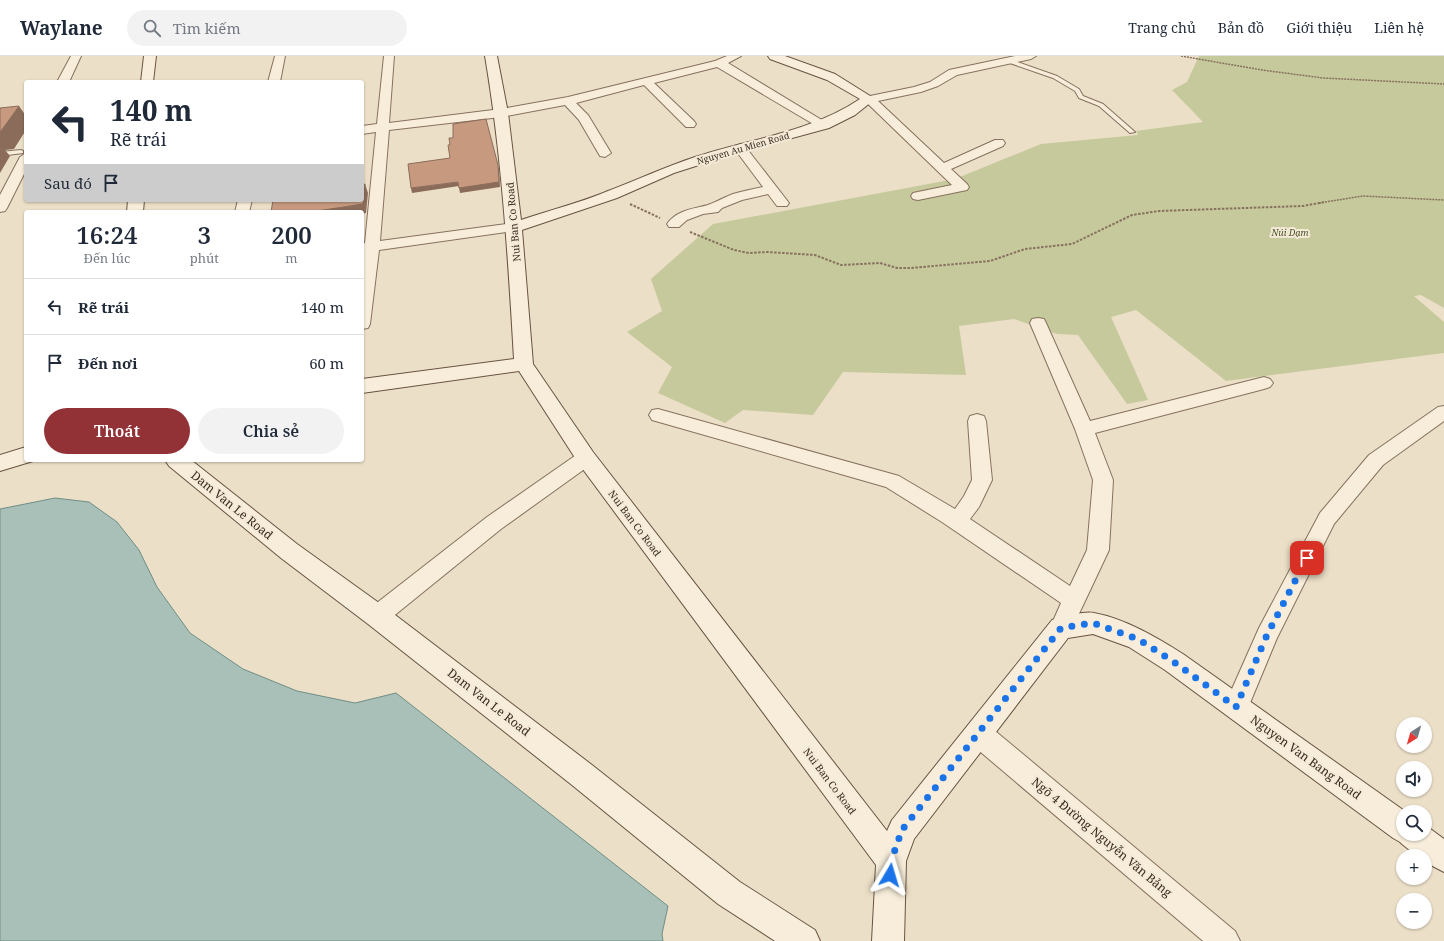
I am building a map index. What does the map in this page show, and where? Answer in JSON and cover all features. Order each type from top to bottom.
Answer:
[{"type":"street","points":[[64,80],[76,56]]},
{"type":"street","points":[[147,80],[150,56]]},
{"type":"street","points":[[274,80],[280,56]]},
{"type":"street","points":[[364,294],[367,248],[383,128],[389,56]]},
{"type":"street","name":"Nui Ban Co Road","points":[[490,56],[502,113],[514,227],[524,364],[586,458],[891,861]]},
{"type":"street","points":[[696,56],[715,64],[824,125]]},
{"type":"street","points":[[364,130],[502,113],[568,100],[715,64],[736,56]]},
{"type":"street","points":[[774,56],[831,77],[869,100],[962,187],[918,196]]},
{"type":"street","points":[[869,100],[918,90],[934,84],[952,72],[1031,56]]},
{"type":"street","points":[[646,81],[690,124]]},
{"type":"street","points":[[568,100],[584,118],[605,153]]},
{"type":"street","name":"Nguyen Au Mien Road","points":[[514,227],[612,195],[670,170],[740,148],[824,125],[850,112],[869,100]]},
{"type":"street","points":[[943,168],[999,143]]},
{"type":"street","points":[[740,148],[782,203]]},
{"type":"street","points":[[0,208],[20,182],[23,154]]},
{"type":"street","points":[[674,224],[682,217],[701,210],[712,209],[717,205],[738,197],[772,189]]},
{"type":"street","points":[[367,248],[514,227]]},
{"type":"street","points":[[888,941],[891,861],[902,830],[1061,628],[1098,550],[1103,480],[1084,429],[1038,323]]},
{"type":"street","points":[[364,386],[524,364]]},
{"type":"street","points":[[1084,429],[1264,383]]},
{"type":"street","points":[[1236,707],[1267,635],[1326,520],[1376,460],[1444,412]]},
{"type":"street","points":[[658,415],[892,481],[957,522],[1074,600]]},
{"type":"street","points":[[957,522],[972,501],[982,480],[977,421]]},
{"type":"street","points":[[0,463],[24,456]]},
{"type":"street","points":[[377,616],[494,523],[586,458]]},
{"type":"street","name":"Dam Van Le Road","points":[[178,462],[289,551],[377,616],[582,775],[729,893],[804,941]]},
{"type":"street","name":"Nguyen Van Bang Road","points":[[1061,628],[1093,623],[1138,639],[1174,662],[1396,823]]},
{"type":"street","name":"Ngõ 4 Đường Nguyễn Văn Bảng","points":[[979,734],[1225,941]]},
{"type":"street","points":[[1422,841],[1444,857]]},
{"type":"lane","points":[[1009,61],[1055,76],[1077,90],[1081,97],[1101,105],[1132,132]]},
{"type":"lane","points":[[0,154],[23,154]]},
{"type":"path","points":[[1181,56],[1233,66],[1344,80],[1414,81],[1444,84]]},
{"type":"path","points":[[612,195],[705,239],[734,250],[749,253],[767,252],[815,255],[841,265],[880,262],[897,268],[990,261],[1025,250],[1072,244],[1132,215],[1159,211],[1303,206],[1364,196],[1444,200]]},
{"type":"green space","name":"Núi Dạm","points":[[1199,56],[1444,56],[1444,308],[1421,295],[1414,296],[1444,322],[1444,353],[1226,381],[1136,310],[1111,317],[1148,400],[1127,404],[1078,335],[1057,334],[1014,319],[959,326],[966,375],[843,372],[813,415],[743,410],[725,423],[658,393],[672,367],[627,332],[662,311],[651,279],[713,224],[955,179],[1041,144],[1138,135],[1136,131],[1203,122],[1172,90],[1187,82]]},
{"type":"water","points":[[55,498],[89,502],[117,522],[139,550],[157,587],[190,633],[243,669],[297,691],[355,703],[396,693],[668,906],[662,934],[663,941],[0,941],[0,509]]},
{"type":"building","points":[[19,106],[1,131],[0,132],[0,108]]},
{"type":"building","points":[[486,119],[498,165],[499,182],[459,188],[458,182],[411,188],[408,164],[450,158],[448,145],[450,145],[449,138],[453,138],[453,124]]},
{"type":"building","points":[[273,202],[363,202],[363,204],[324,210],[271,210]]},
{"type":"route","points":[[890,875],[891,861],[902,830],[1061,628],[1093,623],[1138,639],[1174,662],[1236,707],[1267,635],[1307,558]]}]
